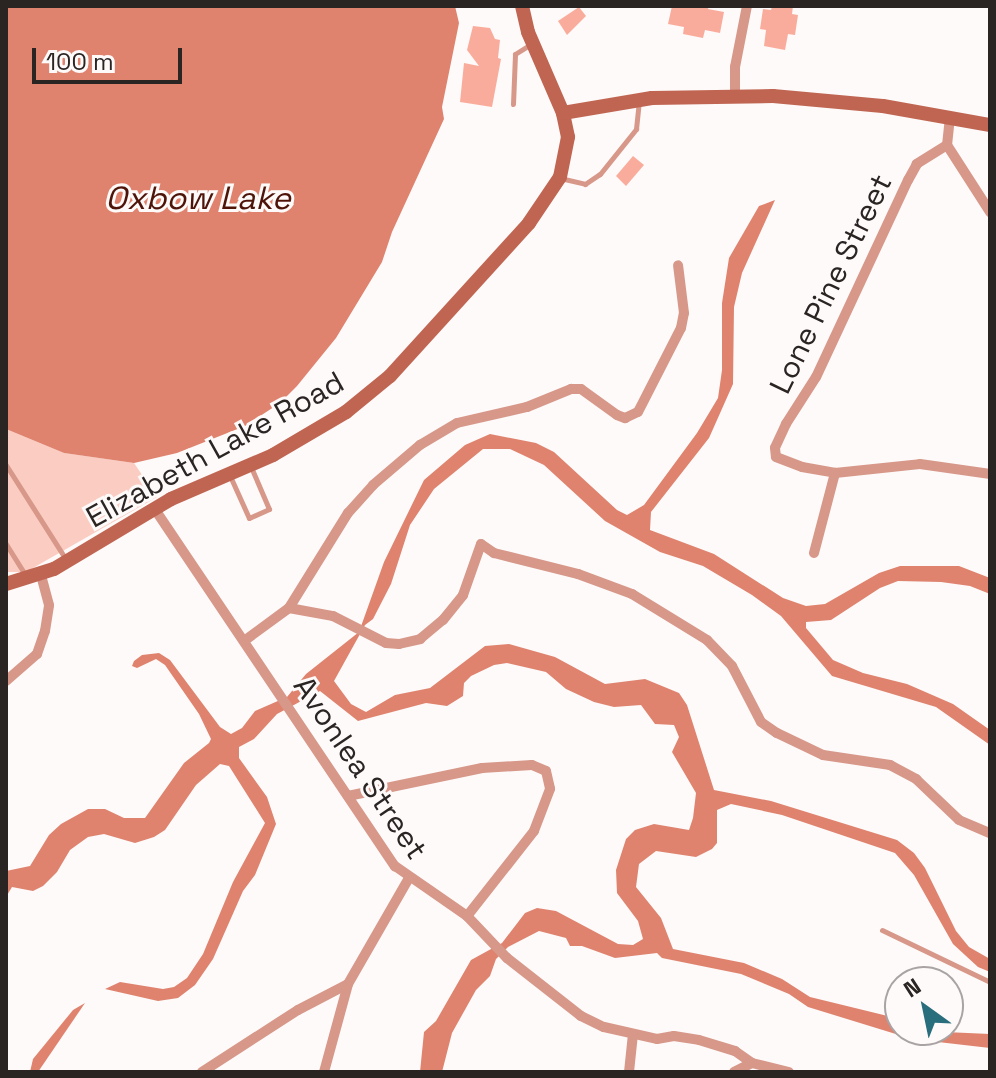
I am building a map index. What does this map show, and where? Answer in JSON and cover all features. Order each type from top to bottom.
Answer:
[{"type":"street","name":"Elizabeth Lake Road","points":[[6,584],[35,577],[68,562],[154,508],[251,466],[324,427],[382,383],[529,223],[560,177],[568,137],[563,113],[532,44],[522,6]]},
{"type":"street","points":[[735,96],[735,67],[747,6]]},
{"type":"street","points":[[563,113],[638,99],[735,96],[824,99],[990,125]]},
{"type":"street","points":[[950,117],[947,145],[990,212]]},
{"type":"street","name":"Lone Pine Street","points":[[835,473],[802,467],[776,457],[775,448],[786,424],[816,377],[917,164],[947,145]]},
{"type":"street","points":[[244,641],[289,608],[348,513],[373,485],[420,445],[457,423],[581,389],[617,415],[633,416],[643,406],[681,328],[684,313],[678,265]]},
{"type":"street","points":[[814,553],[835,473],[920,464],[990,474]]},
{"type":"street","name":"Avonlea Street","points":[[154,508],[395,866],[409,878],[348,984],[324,1072]]},
{"type":"street","points":[[289,608],[333,616],[386,643],[399,644],[420,639],[443,620],[463,595],[481,544],[494,553],[578,574],[632,594],[707,640],[732,666],[761,722],[777,733],[823,755],[890,765],[916,779],[959,820],[990,833]]},
{"type":"street","points":[[6,681],[37,654],[45,631],[49,605],[35,577]]},
{"type":"street","points":[[348,796],[482,768],[532,765],[546,771],[550,789],[534,831],[467,916]]},
{"type":"street","points":[[409,878],[467,916],[507,958],[581,1016],[657,1039],[674,1036],[699,1040],[735,1051],[752,1063],[789,1072]]},
{"type":"street","points":[[202,1072],[298,1010],[348,984]]},
{"type":"street","points":[[629,1072],[633,1034]]},
{"type":"street","points":[[734,1072],[752,1063]]},
{"type":"lane","points":[[513,104],[515,54],[532,44]]},
{"type":"lane","points":[[560,177],[585,184],[600,174],[636,129],[638,99]]},
{"type":"lane","points":[[6,465],[68,562]]},
{"type":"lane","points":[[230,475],[249,518],[269,509],[251,466]]},
{"type":"lane","points":[[6,544],[35,577]]},
{"type":"lane","points":[[882,930],[990,982]]},
{"type":"shaded area","points":[[6,429],[64,453],[134,463],[157,497],[26,572],[6,572]]},
{"type":"water","name":"Oxbow Lake","points":[[6,6],[455,6],[459,23],[442,107],[444,119],[392,232],[382,262],[336,338],[297,386],[280,403],[245,426],[177,453],[134,463],[64,453],[6,429]]},
{"type":"water","points":[[775,200],[742,273],[734,307],[733,384],[709,438],[651,512],[650,530],[714,554],[783,598],[806,606],[825,604],[879,573],[900,566],[959,566],[990,578],[990,594],[970,586],[898,581],[880,588],[831,620],[806,622],[806,628],[833,660],[863,673],[907,684],[953,704],[990,730],[990,745],[936,707],[832,676],[781,616],[752,595],[703,566],[660,552],[605,521],[544,465],[510,449],[483,449],[434,489],[410,525],[391,584],[373,619],[365,625],[334,681],[351,704],[366,712],[395,695],[430,688],[485,646],[509,644],[555,657],[605,684],[645,679],[679,693],[687,705],[714,790],[771,801],[897,840],[914,853],[925,868],[956,931],[969,947],[990,959],[990,972],[978,967],[953,944],[914,875],[895,853],[782,815],[731,804],[717,810],[717,843],[712,849],[696,857],[656,851],[639,864],[636,887],[661,918],[673,949],[744,963],[782,979],[810,997],[884,1015],[884,1030],[808,1007],[789,994],[741,974],[662,958],[657,953],[615,958],[582,946],[570,946],[566,938],[539,931],[508,947],[496,959],[490,976],[476,990],[452,1033],[442,1072],[420,1072],[424,1032],[436,1021],[471,960],[502,943],[525,913],[537,908],[556,911],[618,944],[633,945],[643,939],[638,921],[617,893],[616,870],[626,839],[635,830],[654,824],[689,830],[693,818],[696,793],[672,752],[679,737],[674,725],[655,724],[641,705],[614,707],[594,702],[566,689],[546,672],[507,663],[494,665],[471,676],[464,683],[463,696],[447,706],[426,703],[358,721],[320,691],[277,714],[254,739],[239,747],[239,758],[267,797],[276,824],[255,875],[243,891],[213,959],[195,985],[178,998],[158,1001],[105,989],[120,982],[163,989],[174,987],[187,978],[203,954],[233,882],[265,823],[229,766],[220,764],[196,785],[165,830],[154,837],[135,843],[104,834],[88,837],[70,850],[57,872],[43,886],[33,891],[12,887],[6,897],[6,871],[30,866],[49,835],[61,824],[88,809],[105,809],[124,818],[145,818],[184,763],[209,743],[211,739],[199,714],[165,665],[156,659],[137,668],[132,666],[134,661],[142,655],[159,653],[170,660],[220,727],[231,734],[242,728],[255,711],[287,697],[306,674],[359,632],[384,562],[424,480],[465,445],[490,434],[536,443],[554,452],[617,510],[627,515],[644,505],[697,433],[718,398],[722,370],[722,303],[729,258],[759,206]]},
{"type":"water","points":[[85,1003],[38,1072],[30,1072],[33,1059],[73,1010]]},
{"type":"water","points":[[964,1033],[990,1034],[990,1048],[964,1045]]},
{"type":"building","points":[[672,6],[709,6],[708,9],[724,12],[720,33],[705,30],[703,38],[683,34],[684,27],[668,24]]},
{"type":"building","points":[[772,6],[793,6],[792,14],[798,15],[795,35],[788,34],[785,50],[764,46],[766,30],[760,29],[763,9],[771,10]]},
{"type":"building","points":[[579,7],[586,16],[567,35],[558,21]]},
{"type":"building","points":[[473,26],[490,28],[495,39],[500,40],[498,58],[501,59],[492,107],[460,102],[464,63],[479,66],[467,50]]},
{"type":"building","points":[[633,156],[644,165],[626,186],[616,176]]}]
